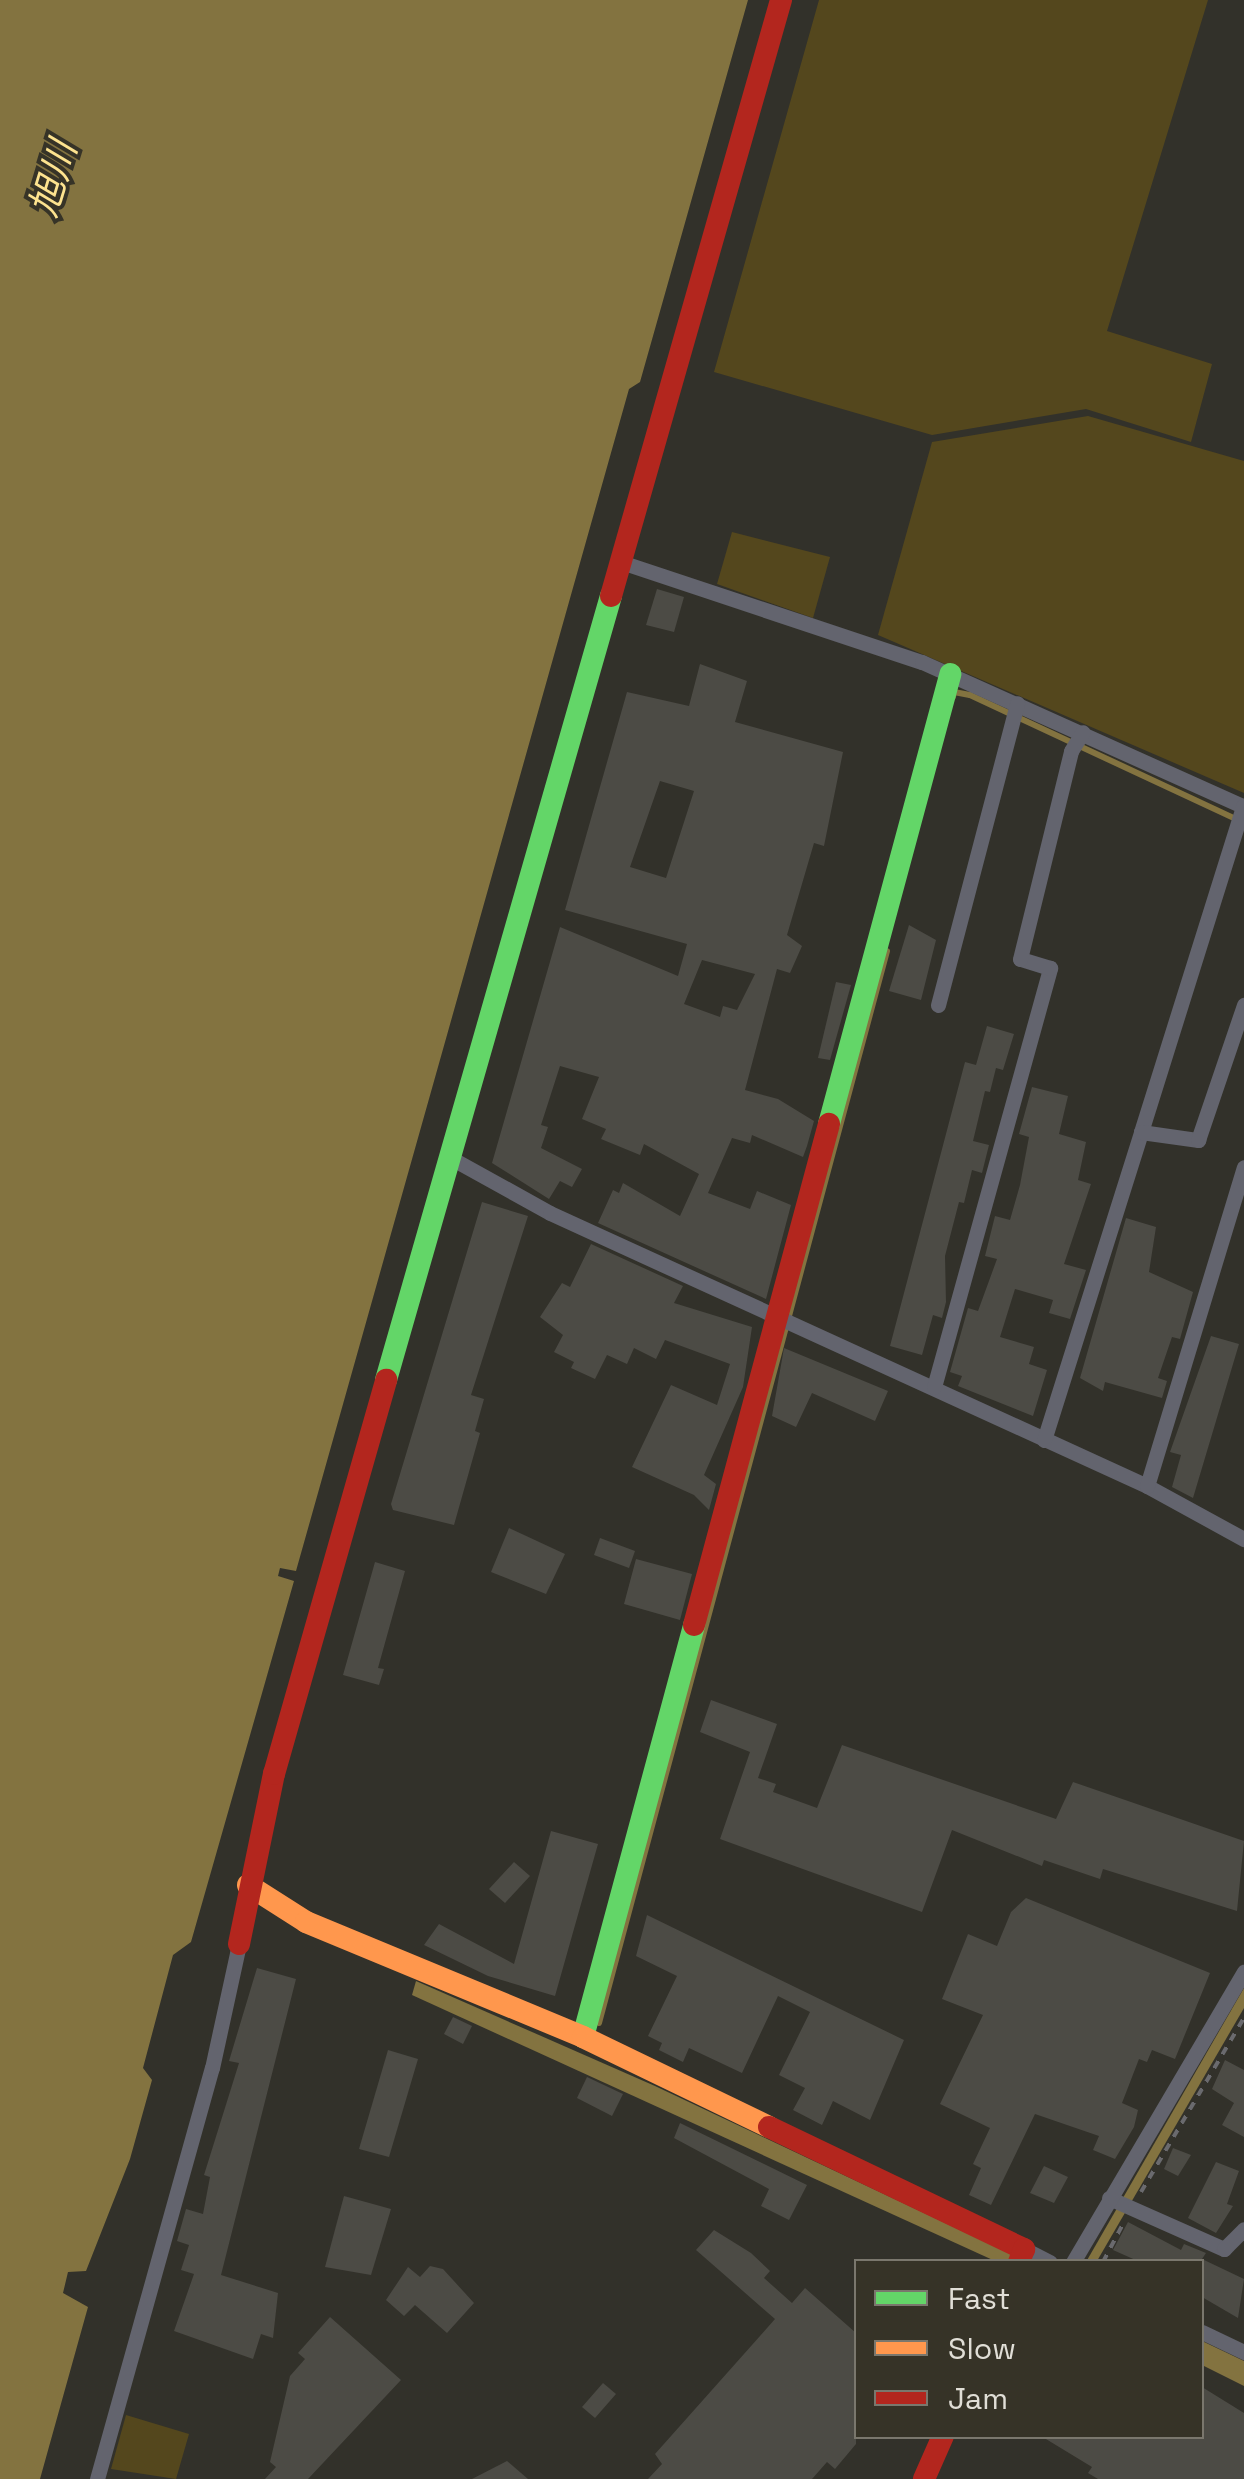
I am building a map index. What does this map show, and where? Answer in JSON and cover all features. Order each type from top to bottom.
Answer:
[{"type":"street","points":[[97,2479],[212,2068],[248,1885],[448,1157],[782,0]]},
{"type":"street","points":[[621,562],[950,674],[1013,710],[1239,823],[1044,1440]]},
{"type":"street","points":[[583,2037],[788,1320],[950,674]]},
{"type":"street","points":[[938,1004],[1013,710]]},
{"type":"street","points":[[934,1387],[1050,968],[1020,959],[1078,740]]},
{"type":"street","points":[[1140,1132],[1198,1140],[1244,1006]]},
{"type":"street","points":[[448,1157],[550,1213],[1147,1486],[1244,1539]]},
{"type":"street","points":[[1147,1486],[1244,1167]]},
{"type":"street","points":[[248,1885],[306,1922],[583,2037],[1021,2255]]},
{"type":"street","points":[[1075,2259],[1121,2203],[1244,1972]]},
{"type":"street","points":[[1121,2203],[1224,2249],[1244,2229]]},
{"type":"street","points":[[1204,2333],[1244,2352]]},
{"type":"street","points":[[924,2479],[942,2439]]},
{"type":"path","points":[[1104,2259],[1121,2203],[1244,2018]]},
{"type":"shaded area","points":[[819,0],[1208,0],[1107,331],[1212,364],[1191,442],[1086,409],[932,435],[714,372]]},
{"type":"shaded area","points":[[1088,416],[1244,461],[1244,793],[878,635],[932,442]]},
{"type":"shaded area","points":[[732,532],[830,557],[813,618],[717,584]]},
{"type":"shaded area","points":[[126,2415],[189,2434],[176,2479],[111,2469]]},
{"type":"water","name":"旭川","points":[[0,0],[748,0],[640,382],[629,389],[296,1571],[280,1568],[278,1576],[294,1581],[191,1942],[173,1955],[143,2068],[152,2080],[130,2159],[86,2271],[68,2272],[63,2293],[88,2307],[40,2479],[0,2479]]},
{"type":"water","points":[[416,1981],[655,2086],[1022,2259],[991,2259],[412,1995]]},
{"type":"water","points":[[1244,1988],[1244,2008],[1098,2259],[1088,2259]]},
{"type":"water","points":[[1204,2342],[1244,2361],[1244,2386],[1204,2366]]},
{"type":"building","points":[[657,589],[684,597],[674,632],[646,625]]},
{"type":"building","points":[[700,664],[747,681],[735,722],[843,752],[824,846],[814,843],[787,935],[802,946],[790,973],[777,969],[745,1090],[778,1099],[814,1121],[807,1146],[803,1157],[752,1135],[750,1143],[732,1138],[708,1193],[750,1209],[757,1191],[791,1205],[766,1299],[598,1223],[613,1190],[619,1193],[623,1183],[680,1216],[699,1174],[644,1144],[640,1155],[601,1139],[606,1129],[582,1119],[599,1077],[560,1066],[541,1125],[548,1127],[541,1148],[582,1169],[572,1187],[560,1181],[549,1199],[492,1163],[560,927],[678,976],[687,944],[565,910],[627,692],[689,706]],"holes":[[[660,781],[694,791],[666,878],[630,867]],[[702,960],[755,974],[737,1010],[723,1006],[720,1017],[684,1004]]]},
{"type":"building","points":[[909,925],[936,940],[921,1000],[889,991]]},
{"type":"building","points":[[836,982],[851,985],[830,1060],[818,1058]]},
{"type":"building","points":[[987,1026],[1014,1034],[1003,1070],[996,1068],[990,1092],[985,1091],[973,1141],[989,1145],[982,1173],[972,1170],[964,1203],[959,1202],[945,1256],[946,1302],[942,1318],[933,1315],[922,1355],[890,1346],[965,1062],[976,1065]]},
{"type":"building","points":[[1032,1087],[1068,1096],[1059,1134],[1086,1142],[1078,1180],[1091,1184],[1064,1264],[1086,1270],[1070,1319],[1049,1313],[1053,1300],[1015,1289],[1000,1337],[1034,1347],[1029,1364],[1047,1370],[1033,1416],[958,1386],[962,1376],[950,1372],[968,1308],[978,1311],[997,1259],[985,1256],[995,1216],[1010,1220],[1029,1137],[1019,1134]]},
{"type":"building","points":[[482,1202],[528,1216],[471,1395],[484,1399],[475,1431],[480,1433],[454,1525],[393,1510],[391,1504]]},
{"type":"building","points":[[1126,1218],[1156,1227],[1149,1272],[1193,1292],[1180,1339],[1172,1337],[1158,1378],[1167,1381],[1162,1398],[1105,1382],[1103,1391],[1080,1378]]},
{"type":"building","points":[[591,1244],[683,1286],[674,1303],[752,1327],[743,1387],[704,1475],[716,1484],[709,1510],[694,1495],[632,1467],[671,1385],[717,1405],[730,1364],[665,1340],[656,1359],[634,1348],[627,1364],[607,1355],[595,1379],[571,1368],[574,1362],[554,1352],[563,1335],[540,1317],[562,1283],[570,1287]]},
{"type":"building","points":[[1211,1336],[1239,1344],[1193,1498],[1172,1487],[1181,1455],[1170,1452]]},
{"type":"building","points":[[784,1348],[888,1391],[875,1421],[812,1393],[796,1427],[772,1416]]},
{"type":"building","points":[[509,1528],[565,1554],[546,1594],[491,1572]]},
{"type":"building","points":[[600,1538],[635,1551],[629,1568],[594,1555]]},
{"type":"building","points":[[636,1559],[692,1574],[680,1620],[624,1604]]},
{"type":"building","points":[[375,1562],[405,1571],[378,1668],[384,1669],[379,1685],[343,1675]]},
{"type":"building","points":[[711,1700],[777,1724],[758,1778],[776,1784],[773,1792],[817,1808],[842,1745],[1056,1819],[1073,1782],[1244,1841],[1237,1911],[1103,1869],[1100,1879],[1044,1860],[1042,1866],[952,1830],[922,1912],[720,1839],[750,1752],[700,1732]]},
{"type":"building","points":[[551,1831],[598,1844],[555,1996],[488,1976],[424,1945],[439,1924],[514,1964]]},
{"type":"building","points":[[514,1862],[530,1876],[505,1903],[489,1889]]},
{"type":"building","points":[[1026,1898],[1210,1973],[1175,2059],[1152,2050],[1147,2062],[1139,2059],[1122,2103],[1138,2110],[1134,2127],[1115,2159],[1093,2150],[1099,2136],[1035,2114],[991,2205],[969,2195],[981,2168],[973,2164],[990,2128],[940,2104],[983,2015],[942,1999],[968,1934],[997,1946],[1011,1912]]},
{"type":"building","points":[[647,1915],[904,2040],[870,2120],[833,2101],[822,2125],[793,2110],[805,2088],[779,2075],[810,2012],[778,1996],[742,2073],[689,2048],[683,2062],[659,2050],[662,2043],[648,2036],[677,1976],[636,1956]]},
{"type":"building","points":[[257,1968],[296,1979],[221,2275],[278,2293],[273,2338],[261,2334],[253,2359],[174,2331],[194,2274],[181,2270],[189,2245],[177,2241],[186,2209],[203,2214],[210,2177],[204,2175],[239,2063],[229,2061]]},
{"type":"building","points":[[453,2017],[472,2026],[463,2044],[444,2034]]},
{"type":"building","points":[[388,2050],[418,2059],[389,2157],[359,2149]]},
{"type":"building","points":[[1225,2060],[1244,2070],[1244,2137],[1222,2125],[1234,2103],[1212,2089]]},
{"type":"building","points":[[587,2077],[623,2094],[612,2116],[577,2098]]},
{"type":"building","points":[[680,2123],[807,2185],[789,2220],[761,2206],[769,2189],[674,2138]]},
{"type":"building","points":[[1173,2148],[1191,2155],[1178,2176],[1164,2169]]},
{"type":"building","points":[[1216,2162],[1239,2171],[1227,2204],[1233,2206],[1216,2233],[1188,2218]]},
{"type":"building","points":[[1044,2166],[1068,2177],[1054,2203],[1030,2193]]},
{"type":"building","points":[[344,2196],[391,2209],[371,2275],[325,2267]]},
{"type":"building","points":[[1128,2222],[1181,2250],[1184,2244],[1206,2253],[1202,2259],[1133,2259],[1113,2250]]},
{"type":"building","points":[[714,2230],[751,2253],[770,2271],[764,2278],[792,2303],[805,2288],[854,2331],[856,2444],[835,2469],[827,2462],[812,2479],[648,2479],[662,2464],[655,2454],[775,2319],[696,2250]]},
{"type":"building","points":[[1204,2260],[1244,2279],[1238,2318],[1204,2298]]},
{"type":"building","points":[[430,2266],[443,2269],[474,2303],[447,2333],[415,2305],[404,2316],[386,2300],[408,2267],[420,2277]]},
{"type":"building","points":[[330,2317],[401,2380],[308,2479],[265,2479],[276,2467],[270,2462],[290,2376],[305,2359],[298,2353]]},
{"type":"building","points":[[603,2383],[616,2394],[595,2418],[582,2407]]},
{"type":"building","points":[[1204,2388],[1244,2413],[1244,2479],[1098,2479],[1088,2473],[1092,2467],[1046,2439],[1204,2439]]},
{"type":"building","points":[[507,2461],[528,2479],[472,2479]]},
{"type":"waterway","points":[[953,697],[954,692],[970,695],[1238,820]]},
{"type":"waterway","points":[[599,2023],[887,951]]},
{"type":"traffic: fast","points":[[386,1380],[611,596]]},
{"type":"traffic: fast","points":[[829,1124],[950,674]]},
{"type":"traffic: fast","points":[[583,2037],[694,1625]]},
{"type":"traffic: slow","points":[[248,1885],[306,1922],[583,2037],[769,2127]]},
{"type":"traffic: jam","points":[[611,596],[781,0]]},
{"type":"traffic: jam","points":[[694,1625],[829,1124]]},
{"type":"traffic: jam","points":[[239,1944],[274,1774],[386,1380]]},
{"type":"traffic: jam","points":[[769,2127],[1024,2249],[1020,2259]]},
{"type":"traffic: jam","points":[[924,2479],[942,2439]]}]
